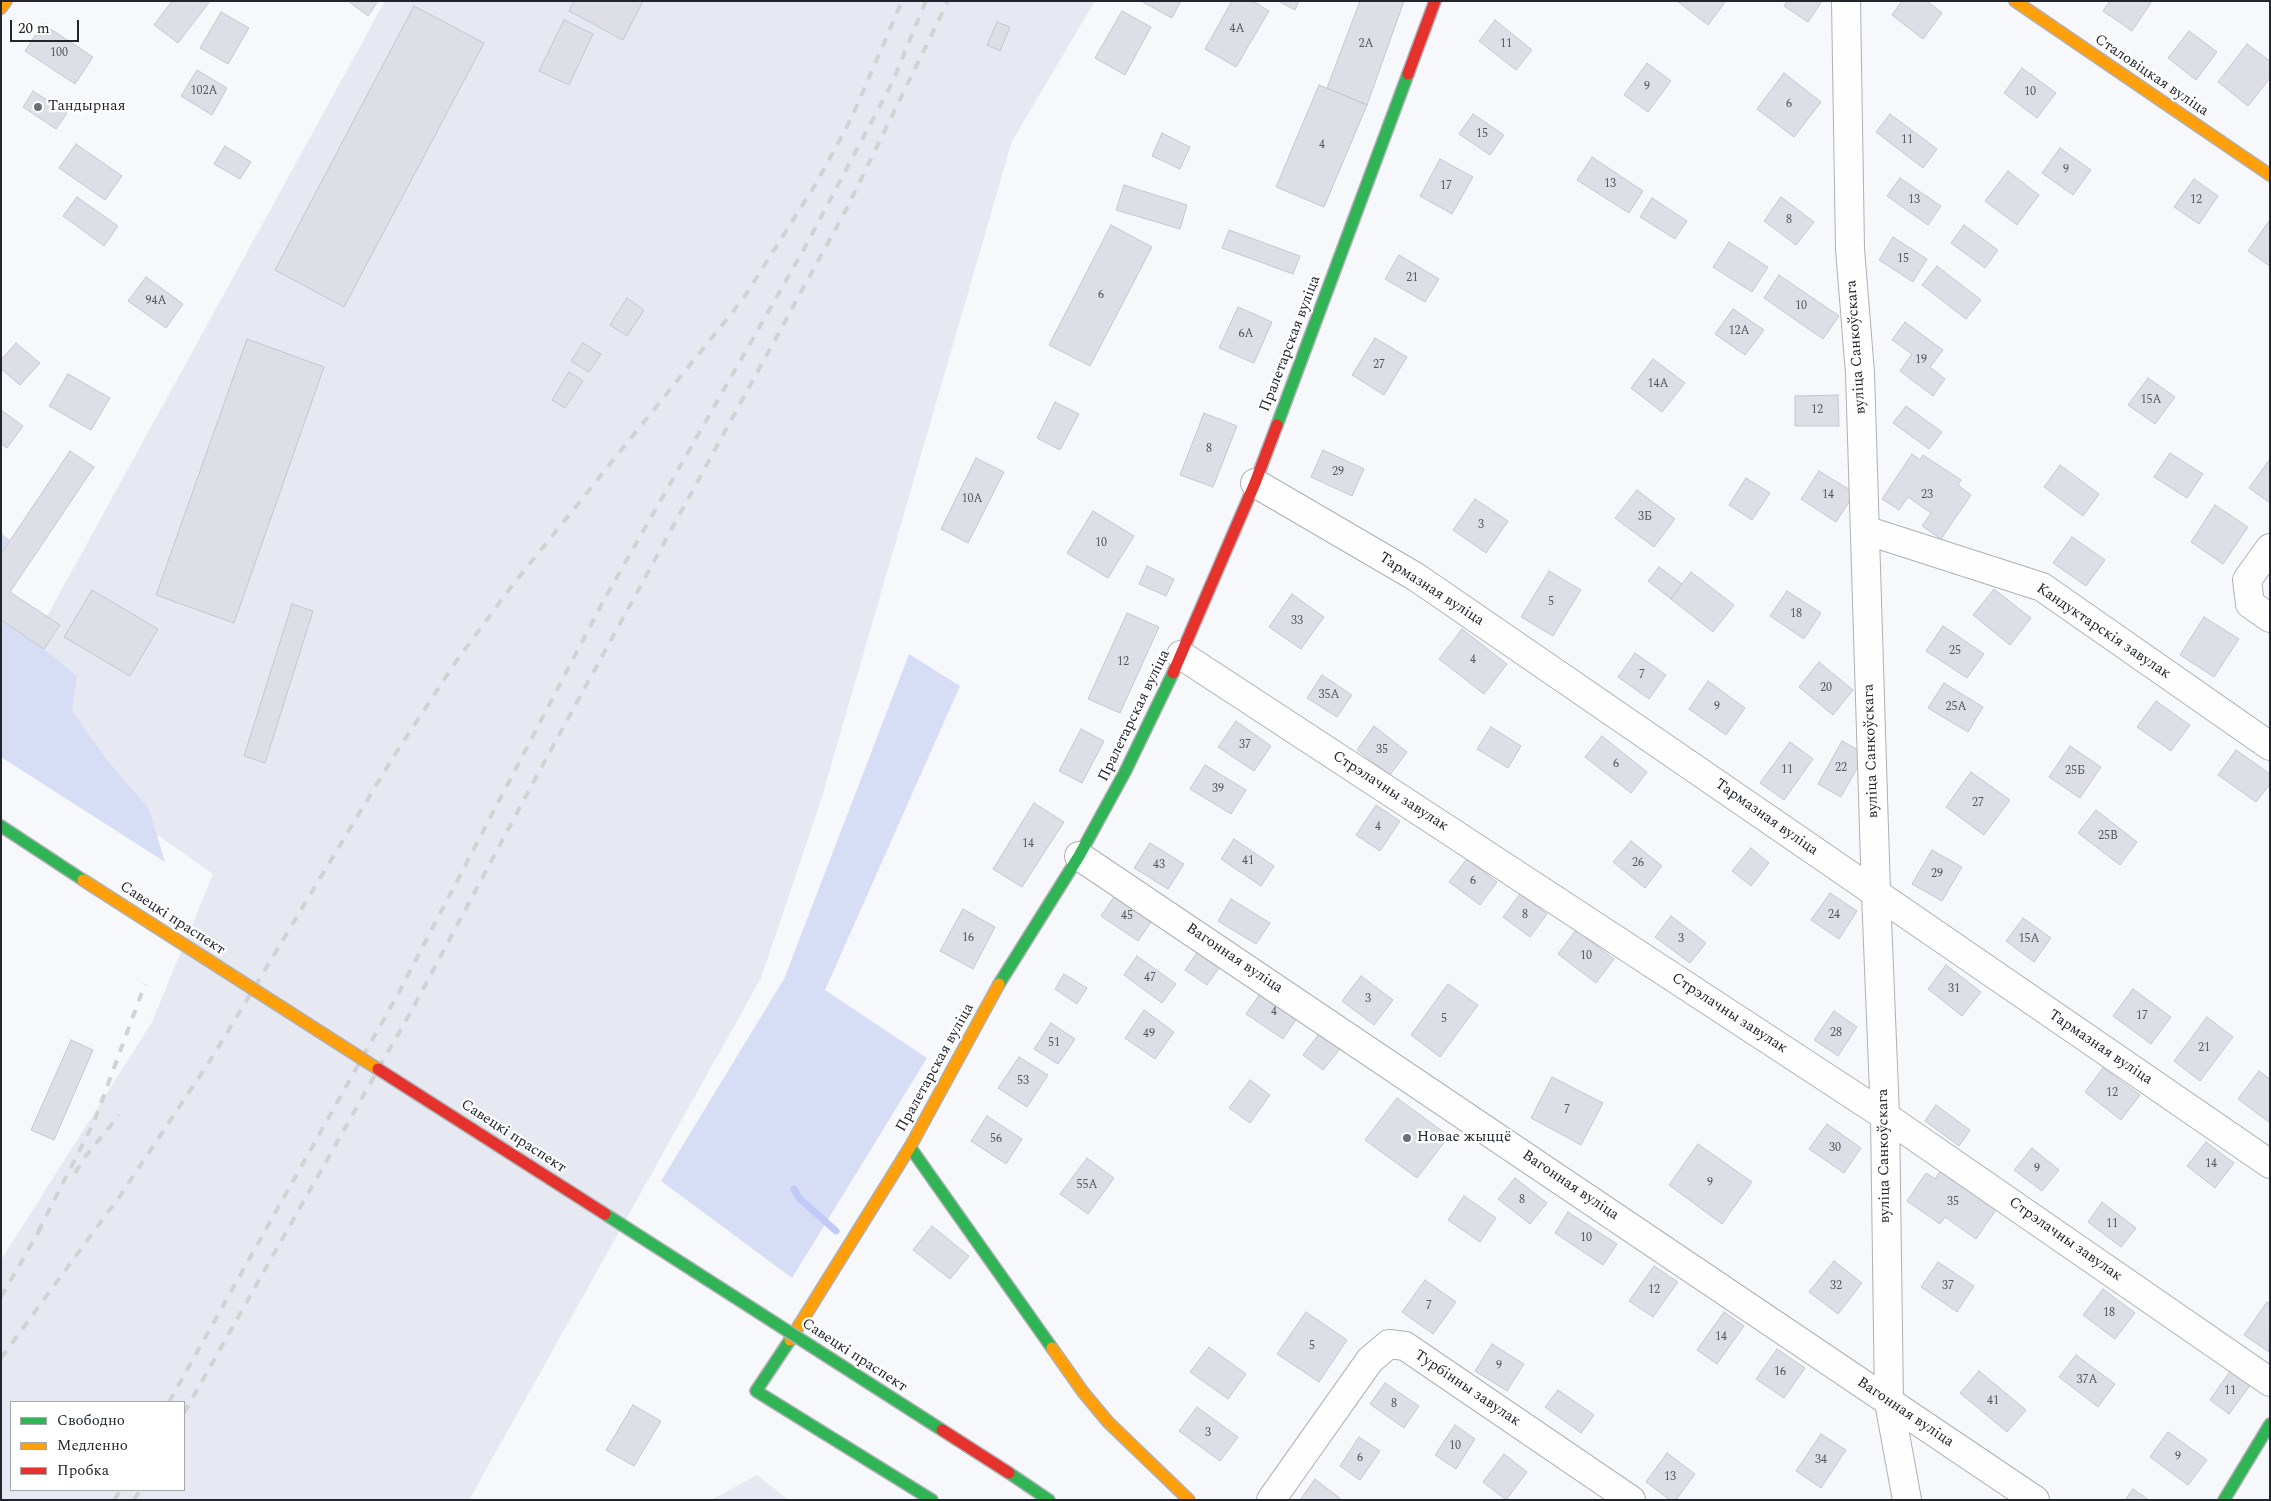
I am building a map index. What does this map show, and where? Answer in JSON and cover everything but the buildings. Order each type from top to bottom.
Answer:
[{"type":"main road","points":[[1,8],[6,1]]},
{"type":"main road","name":"Пралетарская вуліца","points":[[932,1500],[756,1392],[816,1300],[910,1147],[994,993],[1079,856],[1125,772],[1181,655],[1255,483],[1435,1]]},
{"type":"main road","name":"Сталовіцкая вуліца","points":[[2016,1],[2270,175]]},
{"type":"main road","name":"Савецкі праспект","points":[[1,826],[1049,1500]]},
{"type":"main road","points":[[910,1147],[1083,1392],[1108,1422],[1189,1500]]},
{"type":"main road","points":[[2224,1500],[2270,1424]]},
{"type":"street","name":"вуліца Санкоўскага","points":[[1846,1],[1850,249],[1860,373],[1876,894],[1885,1116],[1889,1402],[1907,1500]]},
{"type":"street","name":"Тармазная вуліца","points":[[1255,483],[1416,577],[2270,1164]]},
{"type":"street","name":"Кандуктарскія завулак","points":[[1865,530],[2042,587],[2270,746]]},
{"type":"street","points":[[2270,548],[2247,580],[2250,604],[2270,618]]},
{"type":"street","name":"Стрэлачны завулак","points":[[1181,655],[1885,1116],[2270,1382]]},
{"type":"street","name":"Вагонная вуліца","points":[[1079,856],[2035,1500]]},
{"type":"street","name":"Турбінны завулак","points":[[1271,1500],[1370,1360],[1389,1344],[1405,1346],[1630,1500]]},
{"type":"shaded area","points":[[385,1],[1095,1],[1012,141],[821,800],[761,978],[469,1500],[1,1500],[1,1260],[152,1022],[213,874],[1,725],[29,649]]},
{"type":"shaded area","points":[[1,533],[10,540],[1,554]]},
{"type":"shaded area","points":[[1,620],[44,649],[77,676],[72,711],[107,760],[149,809],[165,862],[1,757]]},
{"type":"shaded area","points":[[909,654],[960,686],[825,990],[927,1058],[792,1278],[661,1181],[784,979]]},
{"type":"shaded area","points":[[757,1475],[789,1500],[711,1500]]},
{"type":"waterway","points":[[794,1189],[799,1198],[836,1231]]},
{"type":"railway","points":[[1,1358],[122,1193],[213,1056],[392,759],[455,663],[511,587],[743,299],[817,182],[852,117],[902,1]]},
{"type":"railway","points":[[170,1401],[398,994],[605,598],[804,249],[892,83],[926,1]]},
{"type":"railway","points":[[185,1411],[414,1006],[535,779],[847,208],[948,1]]},
{"type":"railway","points":[[38,1232],[94,1122],[145,984]]},
{"type":"railway","points":[[75,1173],[85,1157],[119,1115]]},
{"type":"railway","points":[[1,1297],[42,1226]]},
{"type":"railway","points":[[115,1500],[120,1491]]},
{"type":"railway","points":[[134,1500],[139,1491]]},
{"type":"traffic: fast","points":[[1277,425],[1408,74]]},
{"type":"traffic: fast","points":[[999,984],[1079,856],[1125,772],[1173,673]]},
{"type":"traffic: fast","points":[[1,826],[83,880]]},
{"type":"traffic: fast","points":[[910,1147],[1052,1348]]},
{"type":"traffic: fast","points":[[605,1214],[942,1430]]},
{"type":"traffic: fast","points":[[790,1340],[756,1391],[932,1500]]},
{"type":"traffic: fast","points":[[2224,1500],[2270,1424]]},
{"type":"traffic: fast","points":[[1009,1473],[1049,1500]]},
{"type":"traffic: slow","points":[[1,8],[6,1]]},
{"type":"traffic: slow","points":[[2015,1],[2270,175]]},
{"type":"traffic: slow","points":[[83,880],[378,1069]]},
{"type":"traffic: slow","points":[[790,1340],[910,1147],[999,984]]},
{"type":"traffic: slow","points":[[1052,1348],[1083,1392],[1108,1422],[1189,1500]]},
{"type":"traffic: jam","points":[[1408,74],[1435,1]]},
{"type":"traffic: jam","points":[[1173,673],[1255,483],[1277,425]]},
{"type":"traffic: jam","points":[[378,1069],[605,1214]]},
{"type":"traffic: jam","points":[[942,1430],[1009,1473]]},
{"type":"place","name":"Тандырная","points":[[38,107]]},
{"type":"place","name":"Новае жыццё","points":[[1407,1138]]}]
